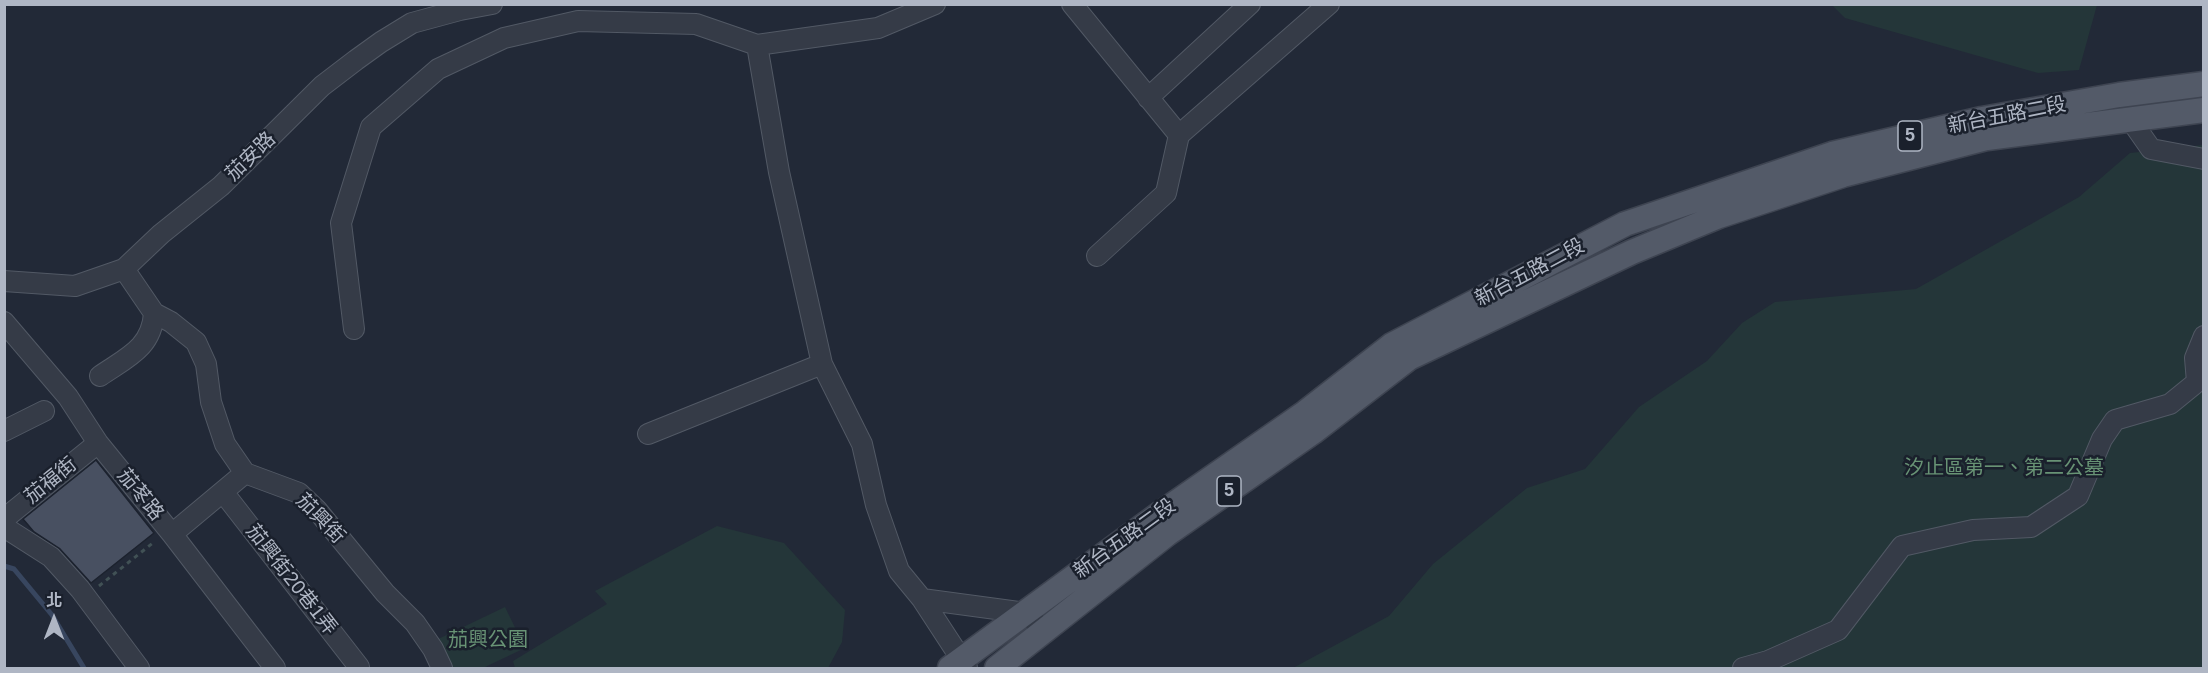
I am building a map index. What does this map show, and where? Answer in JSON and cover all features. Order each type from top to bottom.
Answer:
[{"type":"main road","name":"新台五路二段","points":[[960,666],[1029,610],[1161,513],[1306,412],[1392,345],[1625,224],[1832,154],[1982,119],[2119,94],[2204,84]]},
{"type":"main road","name":"新台五路二段","points":[[997,669],[1167,534],[1313,432],[1409,358],[1632,252],[1719,216],[1843,175],[1987,138],[2204,110]]},
{"type":"street","name":"茄安路","points":[[4,281],[75,286],[124,269],[161,234],[221,186],[322,86],[356,60],[412,23],[492,4]]},
{"type":"street","points":[[354,329],[341,224],[371,128],[438,69],[504,38],[578,21],[696,24],[757,45],[878,28],[934,4]]},
{"type":"street","points":[[1072,4],[1179,135]]},
{"type":"street","points":[[1148,98],[1250,4]]},
{"type":"street","points":[[1098,256],[1166,193],[1179,135],[1329,4]]},
{"type":"street","points":[[757,45],[779,172],[822,364],[862,444],[876,506],[899,571],[922,599],[960,666]]},
{"type":"street","points":[[2130,119],[2151,149],[2204,159]]},
{"type":"street","points":[[124,269],[154,313],[171,322],[196,342],[206,364],[211,402],[225,444],[245,473],[170,532]]},
{"type":"street","points":[[100,376],[131,355],[144,343],[153,327],[154,313]]},
{"type":"street","name":"茄苳路","points":[[4,322],[68,397],[98,443],[170,532],[275,669]]},
{"type":"street","points":[[1743,669],[1768,661],[1838,630],[1902,546],[1973,530],[2031,527],[2078,496],[2102,439],[2115,420],[2170,404],[2200,390],[2195,358],[2204,336]]},
{"type":"street","points":[[648,434],[822,364]]},
{"type":"street","points":[[4,431],[44,411]]},
{"type":"street","name":"茄福街","points":[[6,521],[98,443]]},
{"type":"street","points":[[90,462],[29,511],[6,521],[51,557],[86,597],[139,669]]},
{"type":"street","name":"茄興街","points":[[245,473],[299,493],[316,510],[385,593],[415,623],[434,649],[442,669]]},
{"type":"street","name":"茄興街20巷1弄","points":[[223,492],[358,667]]},
{"type":"street","points":[[922,599],[1029,610],[1048,629]]},
{"type":"path","points":[[86,597],[170,532]]},
{"type":"green space","points":[[1832,5],[2097,5],[2079,70],[2038,73],[1845,18]]},
{"type":"green space","name":"汐止區第一、第二公墓","points":[[2203,145],[2203,668],[1293,668],[1389,616],[1433,564],[1527,488],[1585,469],[1639,407],[1707,361],[1742,323],[1775,302],[1916,289],[2079,197],[2130,153]]},
{"type":"green space","points":[[717,526],[784,543],[845,610],[842,642],[828,668],[515,668],[513,661],[607,604],[595,591]]},
{"type":"green space","name":"茄興公園","points":[[505,607],[525,648],[483,668],[448,668],[434,641]]},
{"type":"building","points":[[96,460],[154,533],[91,583],[60,549],[34,532],[23,519]]},
{"type":"waterway","points":[[4,566],[14,569],[52,615],[84,668]]}]
